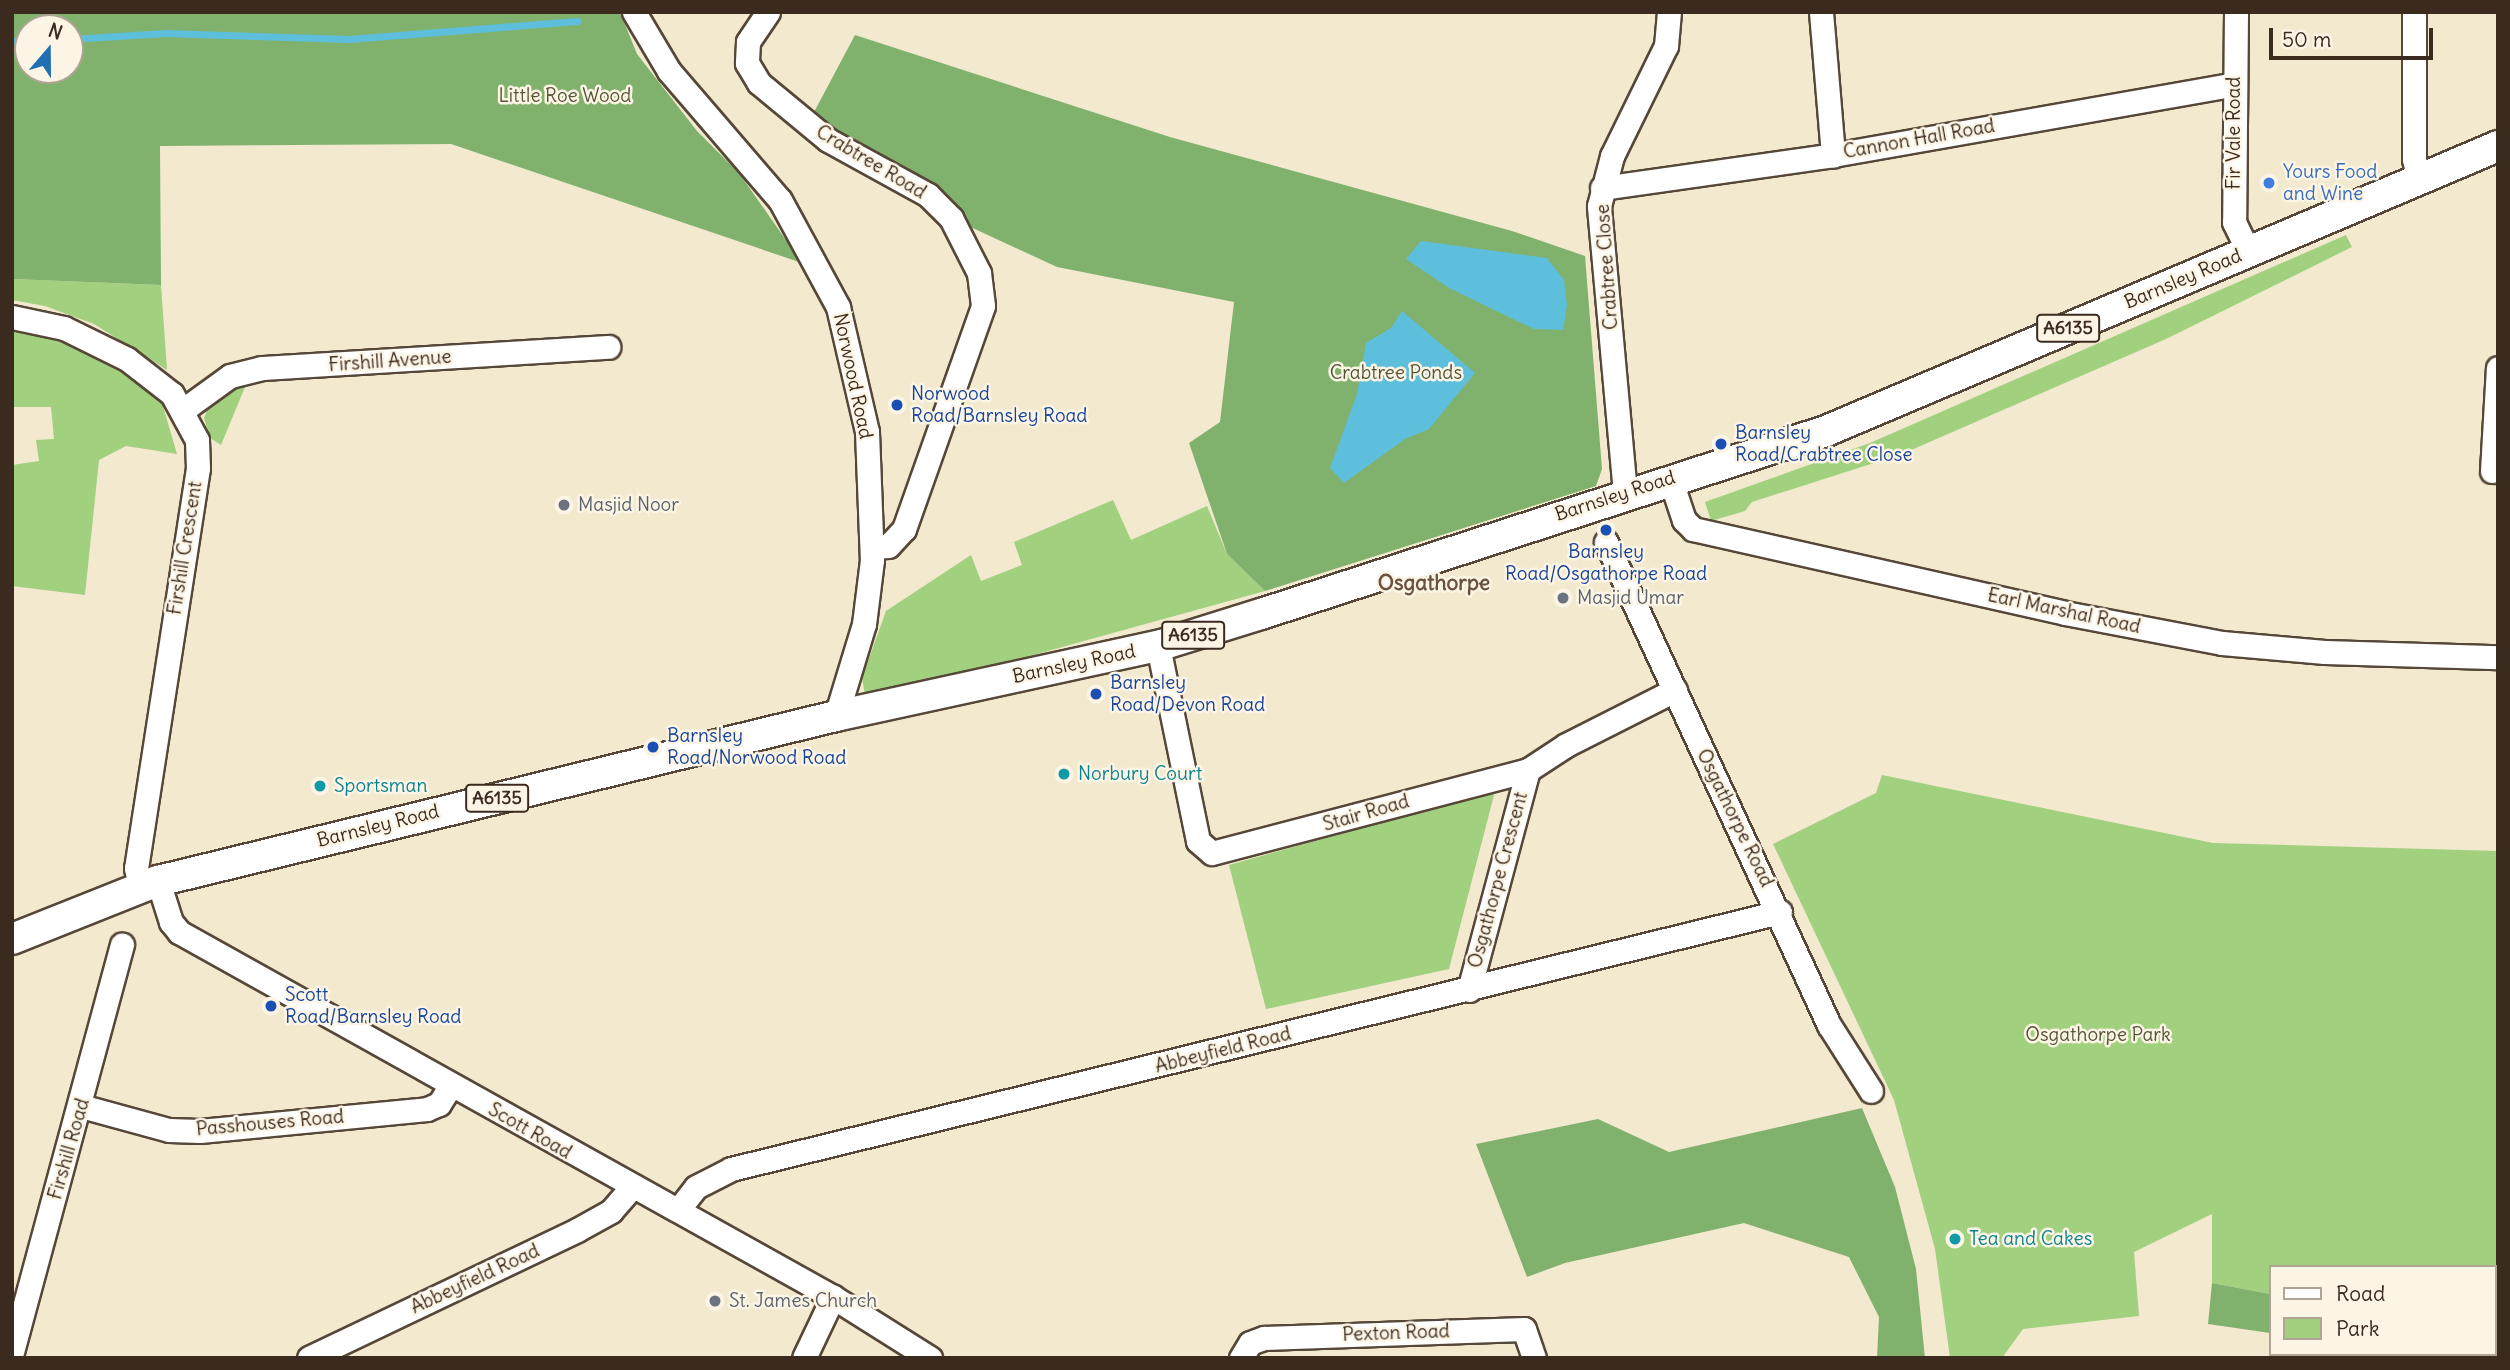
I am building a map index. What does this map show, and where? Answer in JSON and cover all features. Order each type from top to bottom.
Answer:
[{"type":"main road","name":"Barnsley Road","points":[[12,939],[149,884],[836,716],[1158,646],[1670,478],[1826,431],[2498,146]]},
{"type":"street","name":"Norwood Road","points":[[634,12],[669,71],[780,200],[838,307],[867,432],[872,547],[864,624],[836,716]]},
{"type":"street","name":"Crabtree Road","points":[[768,12],[748,42],[747,63],[759,83],[828,140],[928,195],[951,218],[979,273],[983,306],[904,529],[888,545],[872,547]]},
{"type":"street","name":"Crabtree Close","points":[[1625,493],[1600,206],[1602,188],[1612,156],[1666,46],[1669,12]]},
{"type":"street","points":[[1821,12],[1833,155]]},
{"type":"street","name":"Fir Vale Road","points":[[2236,12],[2234,222],[2248,251]]},
{"type":"street","points":[[2414,12],[2414,159],[2419,180]]},
{"type":"street","name":"Cannon Hall Road","points":[[1602,188],[1833,155],[2235,84]]},
{"type":"street","name":"Firshill Crescent","points":[[12,317],[59,326],[98,342],[151,376],[183,410],[197,440],[198,468],[136,868],[149,884]]},
{"type":"street","name":"Firshill Avenue","points":[[183,410],[230,376],[262,368],[608,347]]},
{"type":"street","points":[[2492,471],[2498,368]]},
{"type":"street","name":"Earl Marshal Road","points":[[1670,478],[1684,520],[1693,529],[2064,613],[2222,643],[2325,652],[2498,657]]},
{"type":"street","name":"Osgathorpe Road","points":[[1606,542],[1780,912],[1829,1025],[1871,1090]]},
{"type":"street","name":"Stair Road","points":[[1158,646],[1198,841],[1212,853],[1528,770]]},
{"type":"street","name":"Osgathorpe Crescent","points":[[1469,990],[1528,770],[1566,745],[1675,690]]},
{"type":"street","name":"Scott Road","points":[[149,884],[179,932],[631,1188],[678,1210],[833,1297],[930,1358]]},
{"type":"street","name":"Abbeyfield Road","points":[[678,1210],[696,1187],[731,1169],[1780,912]]},
{"type":"street","name":"Firshill Road","points":[[12,1352],[81,1106],[122,945]]},
{"type":"street","name":"Passhouses Road","points":[[81,1106],[169,1130],[200,1130],[427,1109],[439,1104],[451,1085]]},
{"type":"street","name":"Abbeyfield Road","points":[[309,1358],[577,1230],[611,1211],[631,1188]]},
{"type":"street","points":[[804,1358],[833,1297]]},
{"type":"street","name":"Pexton Road","points":[[1242,1355],[1251,1342],[1264,1338],[1524,1329],[1534,1358]]},
{"type":"green space","name":"Little Roe Wood","points":[[12,12],[620,12],[637,54],[697,131],[739,173],[802,263],[451,144],[160,146],[161,285],[12,279]]},
{"type":"green space","name":"Crabtree Ponds","points":[[855,35],[1170,137],[1512,231],[1585,256],[1602,469],[1596,486],[1265,591],[1227,554],[1189,443],[1220,422],[1234,302],[1057,267],[951,218],[855,157],[813,114]]},
{"type":"green space","points":[[2346,235],[2352,247],[2166,339],[1902,454],[1752,502],[1745,511],[1711,521],[1705,502],[1870,443]]},
{"type":"green space","points":[[12,279],[161,285],[167,370],[94,324],[45,306],[12,300]]},
{"type":"green space","points":[[12,330],[66,342],[114,367],[162,403],[177,454],[126,446],[99,460],[85,595],[12,586],[12,465],[39,461],[36,440],[54,439],[51,407],[12,407]]},
{"type":"green space","points":[[233,384],[245,387],[221,445],[210,438],[204,418],[210,403]]},
{"type":"green space","points":[[1113,500],[1131,540],[1207,506],[1227,554],[1265,591],[877,698],[865,695],[862,678],[886,611],[971,555],[981,581],[1022,565],[1014,542]]},
{"type":"green space","name":"Osgathorpe Park","points":[[1882,775],[2213,843],[2498,851],[2498,1313],[2496,1265],[2268,1265],[2268,1294],[2212,1283],[2212,1214],[2134,1252],[2139,1316],[2023,1329],[2002,1358],[1950,1358],[1935,1249],[1894,1100],[1773,844],[1876,793]]},
{"type":"green space","points":[[1495,791],[1449,969],[1266,1009],[1229,865]]},
{"type":"green space","points":[[1862,1108],[1895,1187],[1916,1269],[1925,1358],[1877,1358],[1879,1317],[1849,1257],[1744,1223],[1565,1263],[1527,1277],[1476,1144],[1598,1119],[1669,1152]]},
{"type":"green space","points":[[2212,1283],[2268,1294],[2268,1333],[2208,1324]]},
{"type":"water","points":[[1421,241],[1547,258],[1564,280],[1567,305],[1563,330],[1534,329],[1449,288],[1406,259]]},
{"type":"water","points":[[1402,311],[1475,373],[1429,429],[1405,439],[1344,483],[1330,468],[1357,394],[1366,343],[1391,328]]},
{"type":"waterway","points":[[84,38],[166,33],[349,39],[577,21]]},
{"type":"place","name":"Yours Food and Wine","points":[[2269,183]]},
{"type":"place","name":"Norwood Road/Barnsley Road","points":[[897,405]]},
{"type":"place","name":"Barnsley Road/Crabtree Close","points":[[1721,444]]},
{"type":"place","name":"Masjid Noor","points":[[564,505]]},
{"type":"place","name":"Barnsley Road/Osgathorpe Road","points":[[1606,530]]},
{"type":"place","name":"Masjid Umar","points":[[1563,598]]},
{"type":"place","name":"Barnsley Road/Devon Road","points":[[1096,694]]},
{"type":"place","name":"Barnsley Road/Norwood Road","points":[[653,747]]},
{"type":"place","name":"Norbury Court","points":[[1064,774]]},
{"type":"place","name":"Sportsman","points":[[320,786]]},
{"type":"place","name":"Scott Road/Barnsley Road","points":[[271,1006]]},
{"type":"place","name":"Tea and Cakes","points":[[1955,1239]]},
{"type":"place","name":"St. James Church","points":[[715,1301]]},
{"type":"district","name":"Osgathorpe","points":[[1434,583]]}]
